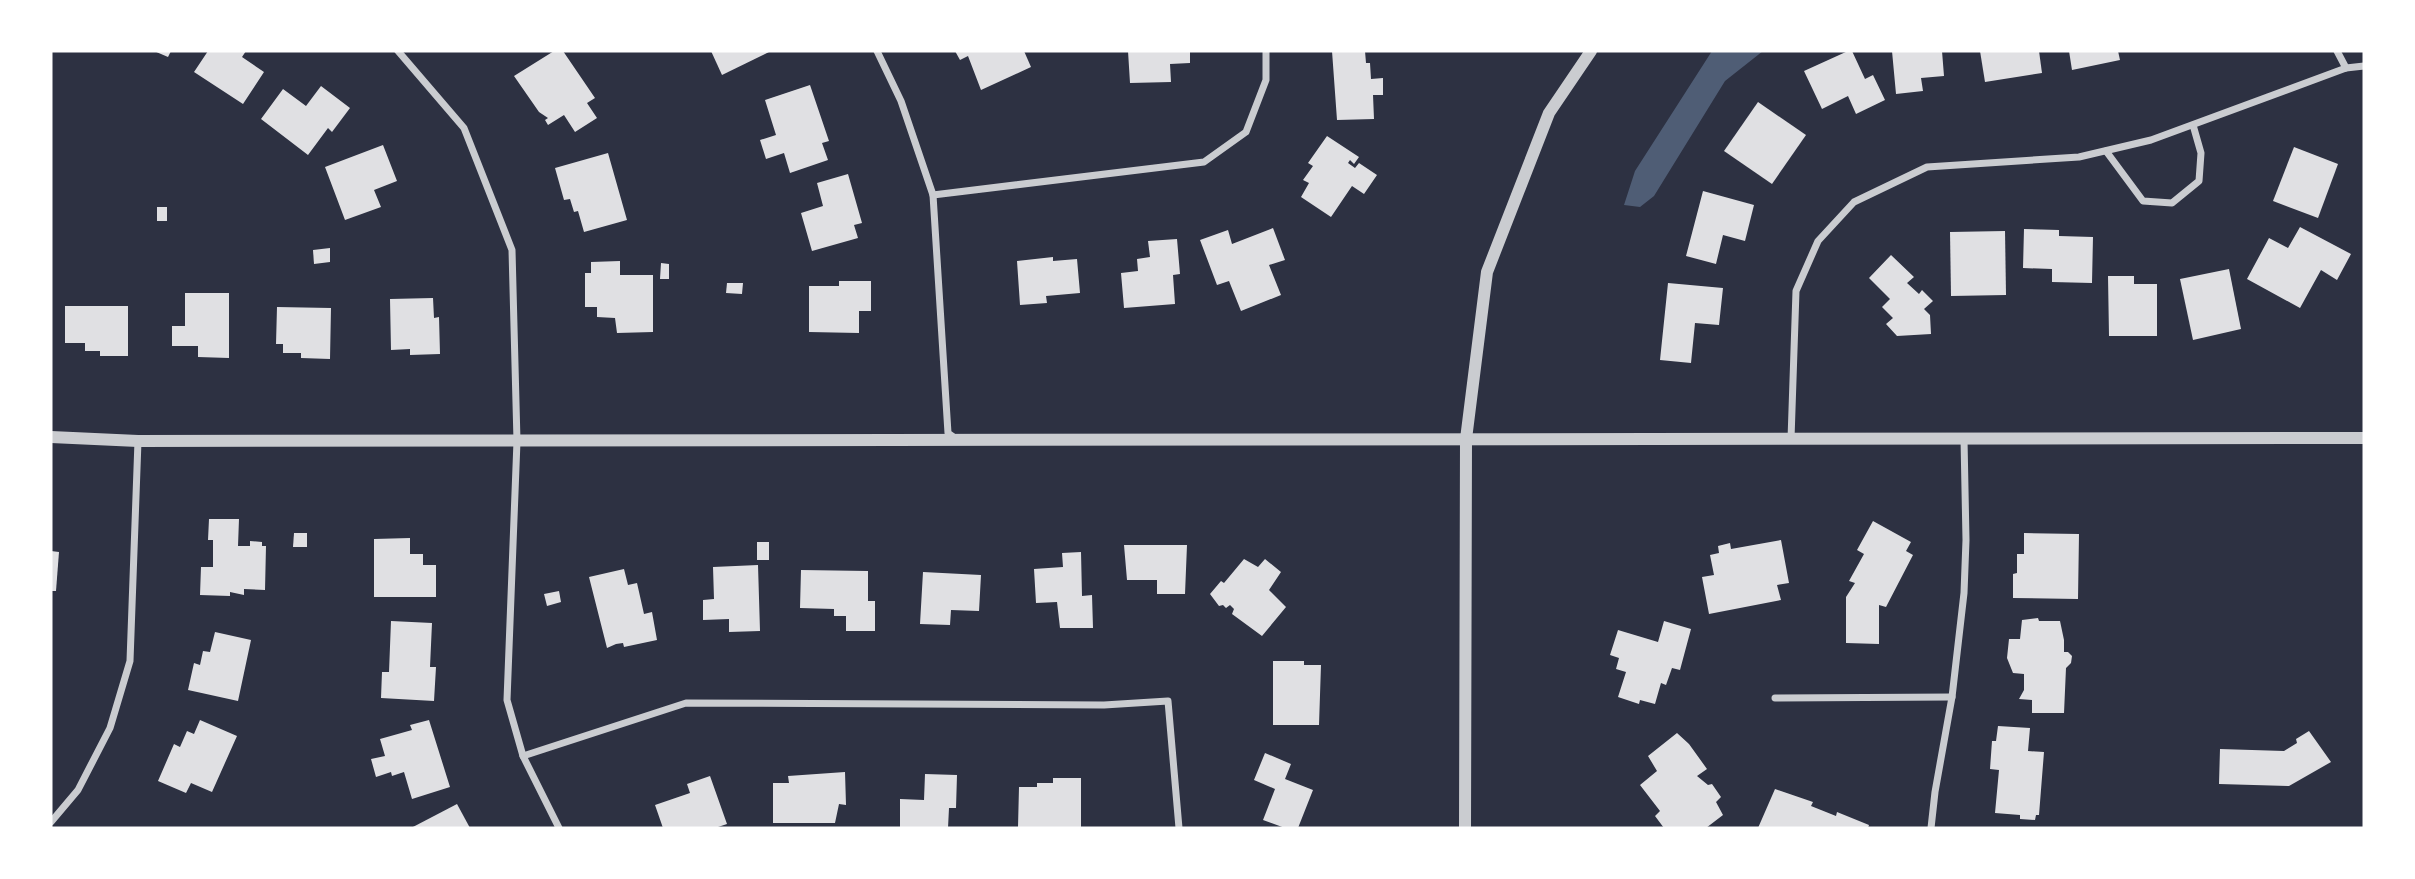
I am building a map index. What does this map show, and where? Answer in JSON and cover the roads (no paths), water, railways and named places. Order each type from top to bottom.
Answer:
[{"type":"street","points":[[398,51],[464,128],[512,250],[517,441],[507,700],[523,756],[559,828]]},
{"type":"street","points":[[877,51],[901,101],[933,195],[948,433],[958,440]]},
{"type":"street","points":[[933,195],[1204,162],[1246,132],[1266,80],[1266,51]]},
{"type":"street","points":[[1465,828],[1466,439],[1488,272],[1549,113],[1591,51]]},
{"type":"street","points":[[2337,51],[2346,68]]},
{"type":"street","points":[[1791,439],[1796,291],[1818,242],[1854,202],[1927,167],[2079,157],[2151,140],[2346,68],[2364,66]]},
{"type":"street","points":[[2106,150],[2143,201],[2172,203],[2199,181],[2201,153],[2193,124]]},
{"type":"street","points":[[51,437],[138,441],[2364,438]]},
{"type":"street","points":[[1931,828],[1952,697],[1964,593],[1964,439]]},
{"type":"street","points":[[51,822],[78,790],[110,728],[130,661],[138,441]]},
{"type":"street","points":[[1775,698],[1952,697]]},
{"type":"street","points":[[523,756],[686,703],[1104,705],[1168,701],[1179,828]]},
{"type":"water","points":[[1712,51],[1763,51],[1725,81],[1654,196],[1640,207],[1624,205],[1635,171]]}]
